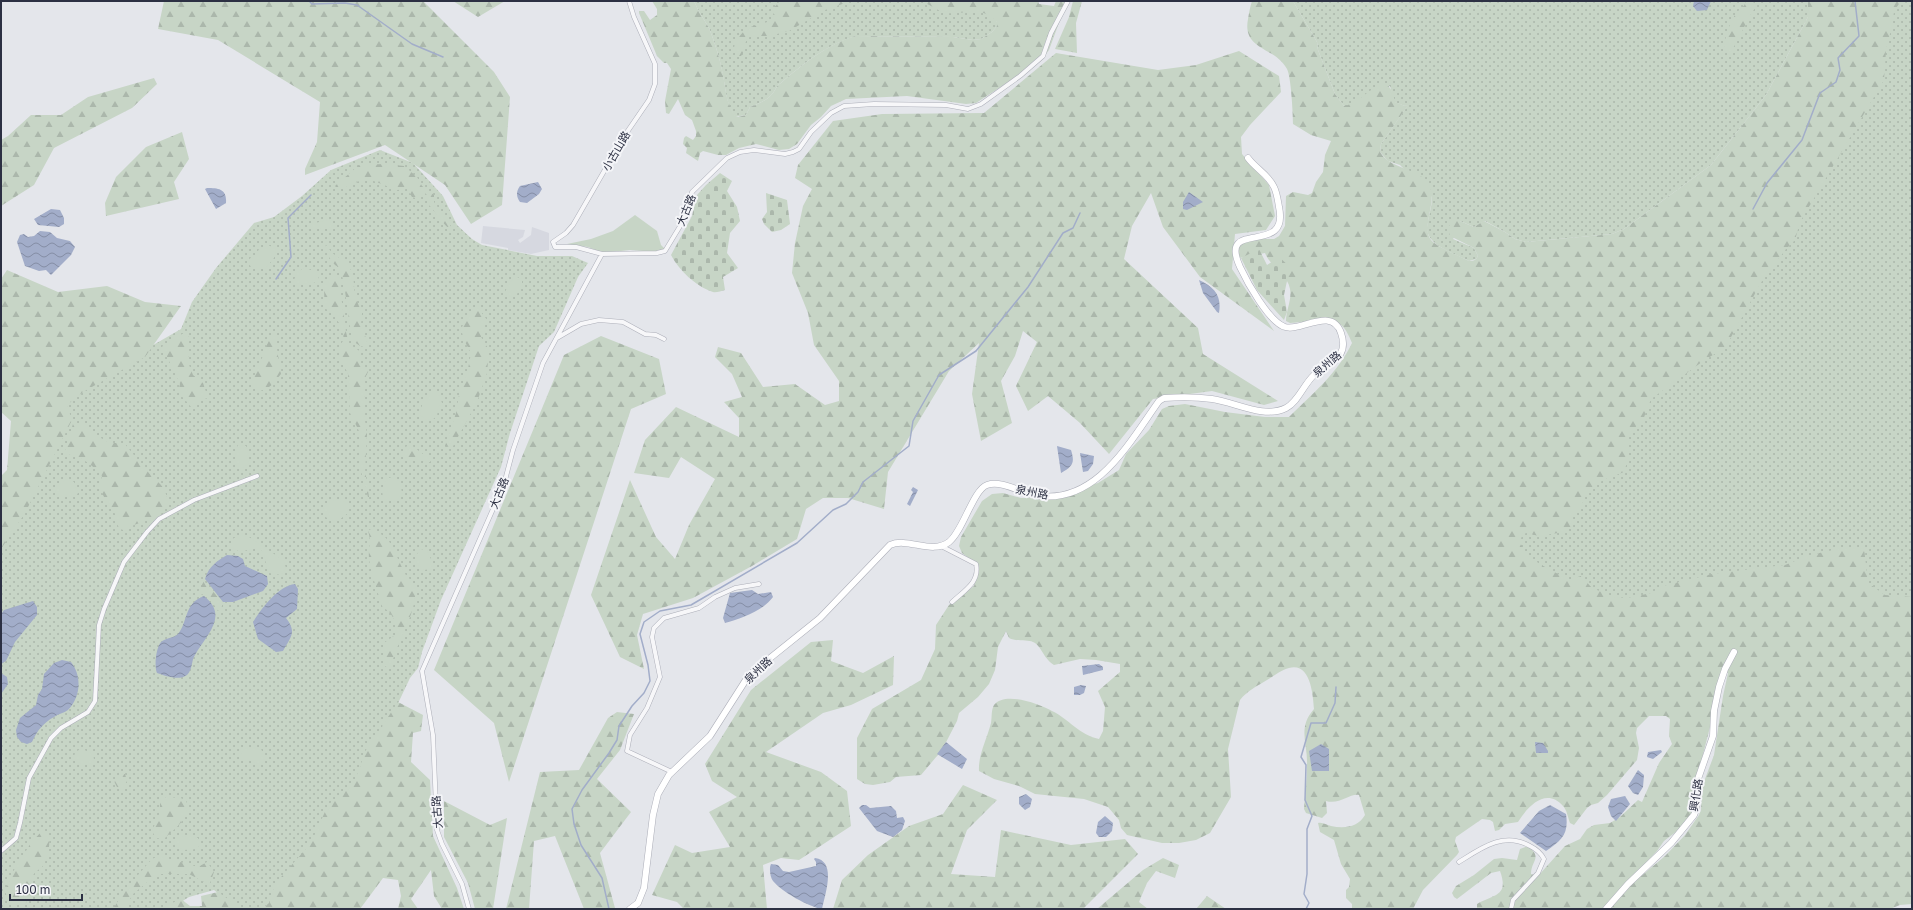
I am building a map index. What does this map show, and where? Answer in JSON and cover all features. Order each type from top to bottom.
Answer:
[{"type":"street","name":"小古山路","points":[[602,254],[576,247],[555,247],[554,242],[566,233],[573,225],[625,135],[649,100],[653,91],[656,74],[655,64],[634,17],[630,1]]},
{"type":"street","name":"大古路","points":[[469,909],[462,884],[442,844],[437,830],[433,735],[422,671],[504,484],[513,450],[542,363],[602,254],[657,253],[665,251],[685,218],[692,192],[727,158],[740,152],[754,150],[785,154],[793,152],[799,149],[811,132],[831,113],[844,106],[874,104],[946,105],[968,109],[981,104],[1020,76],[1042,56],[1051,33],[1068,1]]},
{"type":"street","name":"泉州路","points":[[630,909],[638,903],[644,888],[651,827],[656,801],[662,787],[672,772],[710,736],[749,675],[820,618],[890,545],[897,542],[905,542],[941,546],[952,539],[980,489],[988,484],[1000,484],[1035,495],[1058,496],[1078,491],[1091,484],[1104,473],[1115,461],[1159,401],[1164,398],[1212,399],[1266,411],[1276,411],[1287,407],[1318,371],[1341,356],[1344,346],[1339,327],[1334,323],[1325,321],[1313,322],[1294,328],[1284,327],[1267,312],[1240,268],[1235,251],[1241,240],[1265,236],[1274,231],[1281,217],[1275,188],[1270,179],[1253,166],[1248,158]]},
{"type":"street","points":[[557,338],[580,324],[599,320],[623,322],[645,334],[656,335],[664,338]]},
{"type":"street","points":[[1,851],[16,838],[29,778],[50,738],[61,728],[88,712],[95,701],[99,625],[104,609],[124,562],[159,519],[194,500],[257,476]]},
{"type":"street","points":[[941,546],[976,564],[978,572],[976,579],[952,602]]},
{"type":"street","points":[[672,772],[627,751],[630,735],[647,708],[660,677],[652,637],[654,628],[664,618],[699,608],[715,597],[735,588],[759,584]]},
{"type":"street","name":"興化路","points":[[1606,909],[1628,884],[1670,843],[1694,815],[1696,810],[1698,779],[1713,736],[1714,711],[1719,687],[1725,669],[1734,652]]},
{"type":"street","points":[[1458,862],[1487,844],[1513,839],[1536,849],[1544,859],[1538,873],[1513,900],[1511,909]]},
{"type":"shaded area","points":[[483,226],[525,230],[523,237],[518,240],[520,243],[531,235],[532,227],[549,233],[549,250],[531,254],[481,243]]},
{"type":"green space","points":[[164,1],[423,1],[494,72],[510,97],[502,205],[471,224],[445,185],[385,145],[305,175],[305,169],[317,142],[320,102],[218,40],[158,29]]},
{"type":"green space","points":[[453,1],[505,1],[478,17]]},
{"type":"green space","points":[[652,1],[694,1],[711,33],[721,64],[728,100],[735,116],[738,117],[746,115],[750,107],[768,98],[778,85],[807,62],[846,39],[856,36],[953,37],[973,40],[981,39],[992,32],[997,26],[997,22],[984,13],[947,13],[921,1],[1038,1],[1039,4],[1054,6],[1056,1],[1067,1],[1049,50],[1041,61],[976,103],[966,104],[907,96],[846,99],[831,106],[811,125],[797,144],[789,149],[779,150],[756,144],[739,148],[726,155],[718,155],[703,151],[700,153],[698,161],[686,153],[687,148],[683,144],[686,136],[693,140],[696,136],[696,131],[692,120],[685,115],[678,99],[669,114],[666,113],[665,101],[671,69],[667,63],[664,63],[657,56],[639,13],[639,11],[644,11],[650,20],[657,15],[657,9]]},
{"type":"green space","points":[[694,1],[986,1],[997,22],[997,26],[992,32],[981,39],[973,40],[953,37],[857,36],[847,39],[837,43],[807,62],[778,85],[768,98],[750,107],[746,115],[735,117],[728,101],[721,64],[713,39],[709,28]]},
{"type":"green space","points":[[780,1],[851,1],[825,10],[789,31],[769,36],[751,36],[746,40],[743,54],[741,56],[737,56],[733,49],[742,33],[751,27],[777,17],[771,11]]},
{"type":"green space","points":[[1073,1],[1082,1],[1076,23],[1077,53],[1055,49],[1069,17]]},
{"type":"green space","points":[[1252,1],[1293,1],[1317,42],[1318,50],[1335,94],[1344,106],[1352,104],[1374,88],[1381,85],[1387,85],[1391,90],[1395,102],[1405,106],[1409,104],[1381,144],[1380,152],[1384,158],[1390,162],[1417,174],[1428,183],[1432,198],[1428,230],[1429,236],[1433,242],[1446,250],[1472,261],[1478,256],[1474,248],[1450,236],[1448,228],[1452,221],[1460,221],[1474,227],[1484,221],[1515,239],[1526,242],[1612,234],[1624,229],[1711,165],[1766,95],[1808,17],[1808,1],[1901,1],[1894,11],[1886,50],[1884,80],[1800,222],[1795,240],[1786,249],[1762,281],[1725,348],[1706,359],[1651,399],[1643,420],[1628,434],[1628,459],[1624,472],[1602,481],[1588,491],[1584,497],[1582,505],[1573,517],[1574,524],[1564,532],[1539,536],[1526,533],[1522,535],[1520,542],[1528,555],[1534,560],[1568,580],[1581,576],[1592,588],[1614,597],[1627,598],[1651,593],[1663,586],[1712,574],[1785,565],[1810,555],[1847,547],[1864,548],[1868,583],[1885,595],[1912,597],[1912,904],[1900,905],[1890,909],[1610,909],[1633,883],[1665,856],[1685,835],[1699,815],[1701,810],[1702,787],[1714,755],[1728,673],[1721,671],[1714,699],[1710,727],[1697,778],[1692,813],[1681,828],[1664,841],[1657,851],[1602,909],[1477,909],[1477,904],[1495,896],[1501,890],[1503,885],[1500,871],[1491,873],[1457,899],[1452,893],[1456,886],[1474,875],[1494,859],[1502,858],[1517,860],[1520,849],[1528,846],[1536,856],[1531,869],[1531,874],[1538,876],[1565,846],[1580,839],[1587,829],[1594,825],[1610,823],[1620,817],[1638,800],[1642,802],[1659,763],[1672,744],[1669,736],[1670,719],[1666,716],[1649,716],[1637,728],[1636,733],[1639,748],[1637,760],[1607,795],[1598,803],[1587,808],[1574,825],[1570,823],[1563,806],[1550,798],[1544,798],[1532,805],[1518,822],[1505,824],[1499,830],[1495,831],[1493,822],[1482,819],[1456,837],[1455,841],[1459,852],[1423,890],[1413,909],[1352,909],[1352,904],[1346,898],[1346,890],[1349,887],[1350,879],[1341,864],[1334,840],[1320,832],[1318,823],[1336,827],[1346,827],[1355,825],[1365,815],[1359,795],[1331,802],[1326,801],[1327,813],[1322,818],[1306,813],[1304,809],[1307,757],[1304,736],[1306,723],[1314,709],[1313,696],[1309,681],[1302,670],[1296,668],[1289,668],[1280,672],[1252,689],[1240,700],[1228,749],[1231,797],[1210,833],[1196,840],[1179,843],[1162,843],[1127,835],[1121,828],[1119,820],[1108,807],[1084,799],[1035,794],[1019,786],[994,779],[979,771],[983,747],[991,723],[992,709],[999,701],[1014,699],[1039,705],[1058,714],[1086,734],[1099,739],[1103,731],[1105,707],[1098,691],[1120,672],[1120,664],[1096,660],[1080,659],[1054,665],[1047,659],[1036,644],[1031,641],[1009,638],[1006,631],[998,647],[995,670],[989,684],[978,697],[959,713],[957,721],[942,750],[921,775],[896,777],[890,782],[873,785],[865,784],[857,779],[857,738],[872,709],[921,680],[935,649],[936,625],[949,605],[974,586],[978,570],[975,563],[962,553],[959,546],[961,537],[982,501],[992,494],[1003,493],[1021,498],[1045,498],[1098,483],[1119,470],[1126,454],[1149,430],[1162,409],[1169,406],[1185,404],[1225,412],[1265,417],[1289,417],[1332,374],[1352,343],[1345,329],[1338,323],[1321,321],[1290,323],[1286,321],[1290,301],[1290,289],[1286,279],[1271,263],[1265,253],[1239,258],[1238,247],[1241,242],[1256,239],[1274,239],[1279,236],[1285,226],[1286,196],[1293,192],[1308,195],[1312,193],[1316,182],[1323,172],[1325,155],[1331,141],[1311,135],[1293,124],[1291,87],[1287,69],[1275,56],[1254,42],[1247,29]]},
{"type":"green space","points":[[1293,1],[1808,1],[1808,17],[1766,95],[1711,165],[1624,229],[1612,234],[1526,242],[1515,239],[1485,221],[1474,227],[1460,221],[1453,239],[1474,248],[1478,256],[1476,259],[1469,261],[1443,249],[1432,240],[1428,234],[1427,228],[1432,197],[1400,165],[1388,161],[1380,152],[1381,144],[1408,105],[1405,106],[1394,102],[1390,86],[1349,106],[1344,106],[1335,94],[1318,50],[1317,42]]},
{"type":"green space","points":[[1746,1],[1753,1],[1755,8],[1731,51],[1725,52],[1727,33],[1731,23],[1736,13],[1744,6]]},
{"type":"green space","points":[[1899,1],[1912,1],[1912,607],[1619,608],[1541,570],[1498,528]]},
{"type":"green space","points":[[1239,51],[1279,76],[1281,92],[1250,125],[1241,137],[1242,154],[1269,185],[1275,216],[1266,230],[1235,234],[1232,269],[1274,331],[1200,277],[1163,227],[1151,193],[1132,226],[1124,259],[1198,328],[1203,354],[1278,401],[1264,405],[1212,391],[1153,399],[1109,454],[1080,423],[1048,396],[1028,411],[1016,386],[1037,342],[1023,331],[1015,356],[1001,381],[1012,423],[981,441],[972,394],[979,343],[949,371],[888,472],[884,509],[848,498],[823,498],[806,509],[797,539],[752,566],[693,598],[643,614],[637,635],[644,669],[620,657],[591,595],[630,480],[656,537],[675,559],[689,525],[715,479],[681,457],[669,478],[634,473],[645,440],[676,407],[739,437],[739,418],[724,402],[742,397],[732,374],[715,357],[718,347],[741,353],[763,387],[795,384],[825,405],[839,401],[839,381],[814,345],[808,313],[792,273],[795,243],[803,206],[812,189],[795,178],[798,165],[833,121],[882,114],[984,113],[1056,53],[1158,70],[1196,65]]},
{"type":"green space","points":[[154,78],[157,84],[132,108],[54,148],[34,185],[1,206],[1,140],[8,136],[31,115],[61,115],[88,97]]},
{"type":"green space","points":[[182,132],[189,159],[174,182],[179,199],[106,216],[105,203],[116,177],[146,147]]},
{"type":"green space","points":[[380,150],[413,163],[443,196],[457,225],[472,239],[482,245],[537,256],[572,256],[588,263],[578,277],[554,332],[539,346],[510,433],[501,467],[441,600],[422,652],[418,668],[410,678],[366,771],[271,909],[236,909],[214,890],[189,897],[170,909],[1,909],[1,538],[63,403],[134,356],[181,329],[192,302],[216,268],[254,223],[274,217],[302,196],[331,170]]},
{"type":"green space","points":[[385,164],[404,166],[417,177],[422,186],[434,195],[434,202],[452,228],[450,229],[441,220],[427,203],[428,196],[425,193],[419,199],[412,197],[407,189],[397,190],[366,178],[344,188],[337,188],[335,186],[359,165]]},
{"type":"green space","points":[[720,173],[732,181],[727,191],[737,207],[740,221],[730,233],[727,253],[738,268],[723,277],[725,290],[714,292],[700,286],[688,277],[671,255],[692,216],[697,195]]},
{"type":"green space","points":[[766,193],[787,200],[790,224],[781,230],[772,232],[764,224],[762,219],[767,212]]},
{"type":"green space","points":[[635,215],[657,231],[661,245],[665,249],[656,252],[630,250],[603,253],[588,247],[567,244],[591,239],[613,231]]},
{"type":"green space","points":[[330,219],[333,222],[332,227],[314,229],[310,227],[312,224]]},
{"type":"green space","points":[[267,245],[276,248],[274,258],[265,269],[252,269],[248,262],[251,257],[256,255],[259,249]]},
{"type":"green space","points":[[326,245],[332,253],[347,263],[353,274],[355,297],[362,313],[361,323],[369,348],[360,346],[353,341],[340,268],[330,259],[325,246]]},
{"type":"green space","points":[[1259,249],[1267,265],[1279,257],[1290,267],[1284,295],[1287,312],[1284,320],[1257,290],[1241,258]]},
{"type":"green space","points":[[304,268],[314,271],[319,279],[314,283],[296,284],[294,280],[297,272]]},
{"type":"green space","points":[[7,270],[58,292],[107,286],[145,302],[181,306],[145,357],[83,392],[67,405],[72,420],[25,513],[1,549],[1,476],[7,470],[11,421],[1,412],[1,279]]},
{"type":"green space","points":[[334,274],[339,281],[349,344],[361,352],[360,364],[369,370],[365,378],[364,415],[367,434],[365,470],[369,497],[361,471],[361,435],[350,413],[348,374],[341,359],[340,346],[344,339],[343,334],[338,322],[325,308],[325,284]]},
{"type":"green space","points":[[517,277],[522,279],[522,284],[516,296],[508,297],[505,294],[506,289]]},
{"type":"green space","points":[[478,308],[487,320],[481,337],[489,350],[487,373],[477,402],[452,448],[445,446],[456,413],[459,395],[468,369],[471,353],[464,340],[461,329],[469,313]]},
{"type":"green space","points":[[189,330],[189,365],[193,375],[203,383],[208,398],[200,400],[191,407],[182,397],[179,388],[180,384],[162,346]]},
{"type":"green space","points":[[269,335],[275,337],[281,374],[269,387],[258,391],[252,384],[266,348]]},
{"type":"green space","points":[[601,336],[659,359],[666,394],[631,409],[509,782],[494,723],[434,670],[564,355]]},
{"type":"green space","points":[[429,393],[438,393],[442,403],[438,408],[437,416],[432,420],[424,419],[420,414],[423,401]]},
{"type":"green space","points":[[73,424],[87,424],[90,432],[110,443],[124,443],[147,471],[164,488],[168,501],[162,513],[154,518],[123,530],[118,528],[118,521],[102,492],[102,476],[80,458],[64,454]]},
{"type":"green space","points":[[238,445],[246,446],[249,453],[248,464],[241,469],[235,465],[236,450]]},
{"type":"green space","points":[[411,445],[431,460],[430,462],[408,459],[403,452],[405,447]]},
{"type":"green space","points":[[392,477],[400,482],[402,493],[396,502],[383,499],[382,489],[386,479]]},
{"type":"green space","points":[[68,479],[74,482],[78,493],[76,496],[58,496],[55,493],[56,489],[61,483]]},
{"type":"green space","points":[[340,499],[348,504],[348,513],[339,520],[330,521],[324,515],[323,508],[329,502]]},
{"type":"green space","points":[[371,529],[384,536],[391,544],[405,574],[416,586],[410,618],[390,669],[385,666],[384,643],[395,635],[395,626],[392,615],[382,607],[371,571],[369,558],[370,538],[368,531]]},
{"type":"green space","points":[[239,535],[249,537],[283,560],[286,568],[281,575],[269,573],[263,552],[260,550],[250,549],[241,552],[231,548],[231,540]]},
{"type":"green space","points":[[420,549],[427,550],[433,564],[431,569],[424,570],[417,564],[416,556]]},
{"type":"green space","points":[[204,581],[222,602],[222,608],[218,611],[205,594],[197,594]]},
{"type":"green space","points":[[833,640],[831,661],[863,673],[894,656],[893,685],[851,705],[823,713],[766,752],[821,772],[847,791],[851,826],[799,860],[781,858],[763,865],[767,909],[684,909],[677,902],[652,895],[675,845],[692,853],[730,847],[709,812],[737,797],[712,781],[705,764],[751,690],[811,642]]},
{"type":"green space","points":[[398,702],[423,715],[421,731],[413,733],[411,762],[430,780],[433,836],[457,888],[464,909],[442,909],[434,896],[431,870],[411,899],[418,909],[398,909],[401,896],[398,880],[383,878],[360,909],[262,909],[269,903],[275,884],[311,843],[328,805],[354,783],[366,750]]},
{"type":"green space","points":[[617,712],[634,714],[620,750],[597,779],[631,812],[600,853],[615,908],[584,909],[555,836],[534,841],[529,909],[506,909],[540,772],[579,770],[608,718]]},
{"type":"green space","points":[[254,747],[261,749],[265,757],[263,762],[260,764],[244,759],[240,755],[244,749]]},
{"type":"green space","points":[[81,749],[90,752],[94,758],[91,765],[82,765],[74,759],[75,752]]},
{"type":"green space","points":[[125,774],[127,781],[123,787],[117,787],[114,781],[118,775]]},
{"type":"green space","points":[[963,785],[997,800],[967,830],[951,874],[995,877],[1001,830],[1071,845],[1125,839],[1138,854],[1083,909],[833,909],[842,880],[868,855],[909,826],[943,814]]},
{"type":"green space","points":[[166,797],[186,800],[187,812],[177,827],[164,839],[156,838],[152,831],[160,812],[160,801]]},
{"type":"green space","points":[[444,801],[490,825],[507,818],[493,909],[475,909],[468,883],[444,837]]},
{"type":"green space","points":[[47,831],[49,849],[44,864],[35,872],[26,903],[15,905],[7,897],[5,891],[14,870],[31,843],[41,832]]},
{"type":"green space","points":[[189,836],[198,838],[200,845],[197,849],[184,850],[175,846],[174,841],[179,837]]},
{"type":"green space","points":[[159,856],[198,867],[207,862],[214,872],[210,883],[204,882],[189,874],[157,874],[133,894],[124,909],[113,909],[124,892],[133,884],[138,875],[152,859]]},
{"type":"green space","points":[[1163,858],[1179,865],[1175,878],[1156,871],[1147,883],[1139,902],[1148,909],[1097,909],[1143,870]]},
{"type":"green space","points":[[218,892],[242,909],[166,909],[170,904],[181,899],[190,906],[202,906],[201,896]]},
{"type":"green space","points":[[1207,896],[1226,909],[1196,909]]},
{"type":"water","points":[[1694,1],[1711,1],[1707,10],[1697,11],[1693,6]]},
{"type":"water","points":[[538,182],[542,189],[539,194],[527,203],[520,202],[517,194],[520,186]]},
{"type":"water","points":[[215,188],[224,192],[226,203],[216,209],[205,189]]},
{"type":"water","points":[[1189,192],[1203,202],[1187,210],[1183,209],[1183,202]]},
{"type":"water","points":[[51,209],[60,210],[64,218],[64,224],[59,227],[38,225],[34,219]]},
{"type":"water","points":[[40,231],[50,232],[57,238],[70,241],[75,247],[71,255],[51,275],[46,270],[39,271],[25,266],[17,242],[20,235],[24,234],[28,237],[34,236]]},
{"type":"water","points":[[1199,280],[1216,292],[1220,307],[1219,313],[1203,293]]},
{"type":"water","points":[[1057,446],[1071,450],[1073,458],[1072,464],[1061,473]]},
{"type":"water","points":[[1080,453],[1094,456],[1093,464],[1088,471],[1083,472]]},
{"type":"water","points":[[913,487],[918,490],[910,506],[907,504],[913,492],[911,490]]},
{"type":"water","points":[[227,555],[238,556],[243,559],[245,566],[267,576],[268,584],[263,591],[233,602],[223,602],[205,579],[211,567]]},
{"type":"water","points":[[295,584],[298,589],[297,609],[286,618],[291,627],[292,634],[283,651],[276,652],[258,639],[253,622],[271,598],[283,589]]},
{"type":"water","points":[[752,590],[758,594],[771,592],[773,597],[769,602],[757,610],[744,617],[725,623],[723,618],[730,593]]},
{"type":"water","points":[[204,596],[211,603],[215,611],[215,618],[210,632],[194,657],[189,673],[184,677],[176,678],[157,673],[156,662],[159,645],[161,642],[178,634],[193,603]]},
{"type":"water","points":[[33,601],[37,607],[37,615],[15,642],[6,661],[1,664],[1,614],[4,610]]},
{"type":"water","points":[[62,660],[71,662],[77,673],[78,692],[76,699],[68,710],[50,719],[38,731],[32,742],[27,744],[21,742],[17,737],[16,730],[20,718],[36,705],[38,695],[42,689],[44,674],[54,663]]},
{"type":"water","points":[[1099,664],[1103,667],[1103,670],[1083,675],[1082,666]]},
{"type":"water","points":[[1,673],[7,677],[8,684],[1,694]]},
{"type":"water","points":[[1081,685],[1086,686],[1084,693],[1074,695],[1074,687]]},
{"type":"water","points":[[946,742],[967,759],[962,769],[937,754]]},
{"type":"water","points":[[1535,742],[1543,743],[1548,753],[1536,753]]},
{"type":"water","points":[[1321,744],[1329,749],[1329,771],[1312,771],[1309,751]]},
{"type":"water","points":[[1661,750],[1662,752],[1653,759],[1647,757],[1648,752]]},
{"type":"water","points":[[1638,770],[1644,775],[1643,787],[1638,795],[1633,793],[1628,786]]},
{"type":"water","points":[[1026,794],[1032,799],[1030,807],[1025,810],[1019,804],[1019,797]]},
{"type":"water","points":[[1625,796],[1630,804],[1616,821],[1611,816],[1608,807],[1611,799]]},
{"type":"water","points":[[862,805],[866,805],[870,808],[891,806],[896,811],[897,818],[903,817],[905,821],[902,830],[893,837],[877,831],[859,808]]},
{"type":"water","points":[[1550,805],[1566,814],[1567,821],[1563,836],[1546,851],[1520,833],[1539,811]]},
{"type":"water","points":[[1105,816],[1113,823],[1112,831],[1106,837],[1099,837],[1096,833],[1098,822]]},
{"type":"water","points":[[815,858],[822,860],[826,865],[828,872],[827,887],[822,909],[803,902],[783,890],[773,881],[770,872],[771,864],[778,865],[783,871],[789,872],[816,866]]},
{"type":"waterway","points":[[309,1],[312,4],[345,3],[357,5],[412,44],[443,57]]},
{"type":"waterway","points":[[1753,209],[1767,183],[1802,140],[1820,93],[1836,82],[1840,70],[1838,58],[1859,36],[1855,1]]},
{"type":"waterway","points":[[276,279],[291,257],[288,218],[311,195]]},
{"type":"waterway","points":[[609,909],[602,878],[581,845],[574,824],[572,809],[582,790],[617,740],[619,726],[632,706],[644,693],[650,681],[648,665],[640,634],[644,622],[660,611],[691,605],[797,543],[833,510],[846,504],[858,492],[863,482],[909,446],[913,421],[939,375],[976,351],[1028,287],[1063,233],[1073,228],[1080,213]]},
{"type":"waterway","points":[[1306,909],[1309,903],[1304,894],[1307,874],[1307,829],[1312,816],[1305,800],[1306,765],[1301,757],[1311,723],[1326,723],[1335,703],[1336,687]]}]
